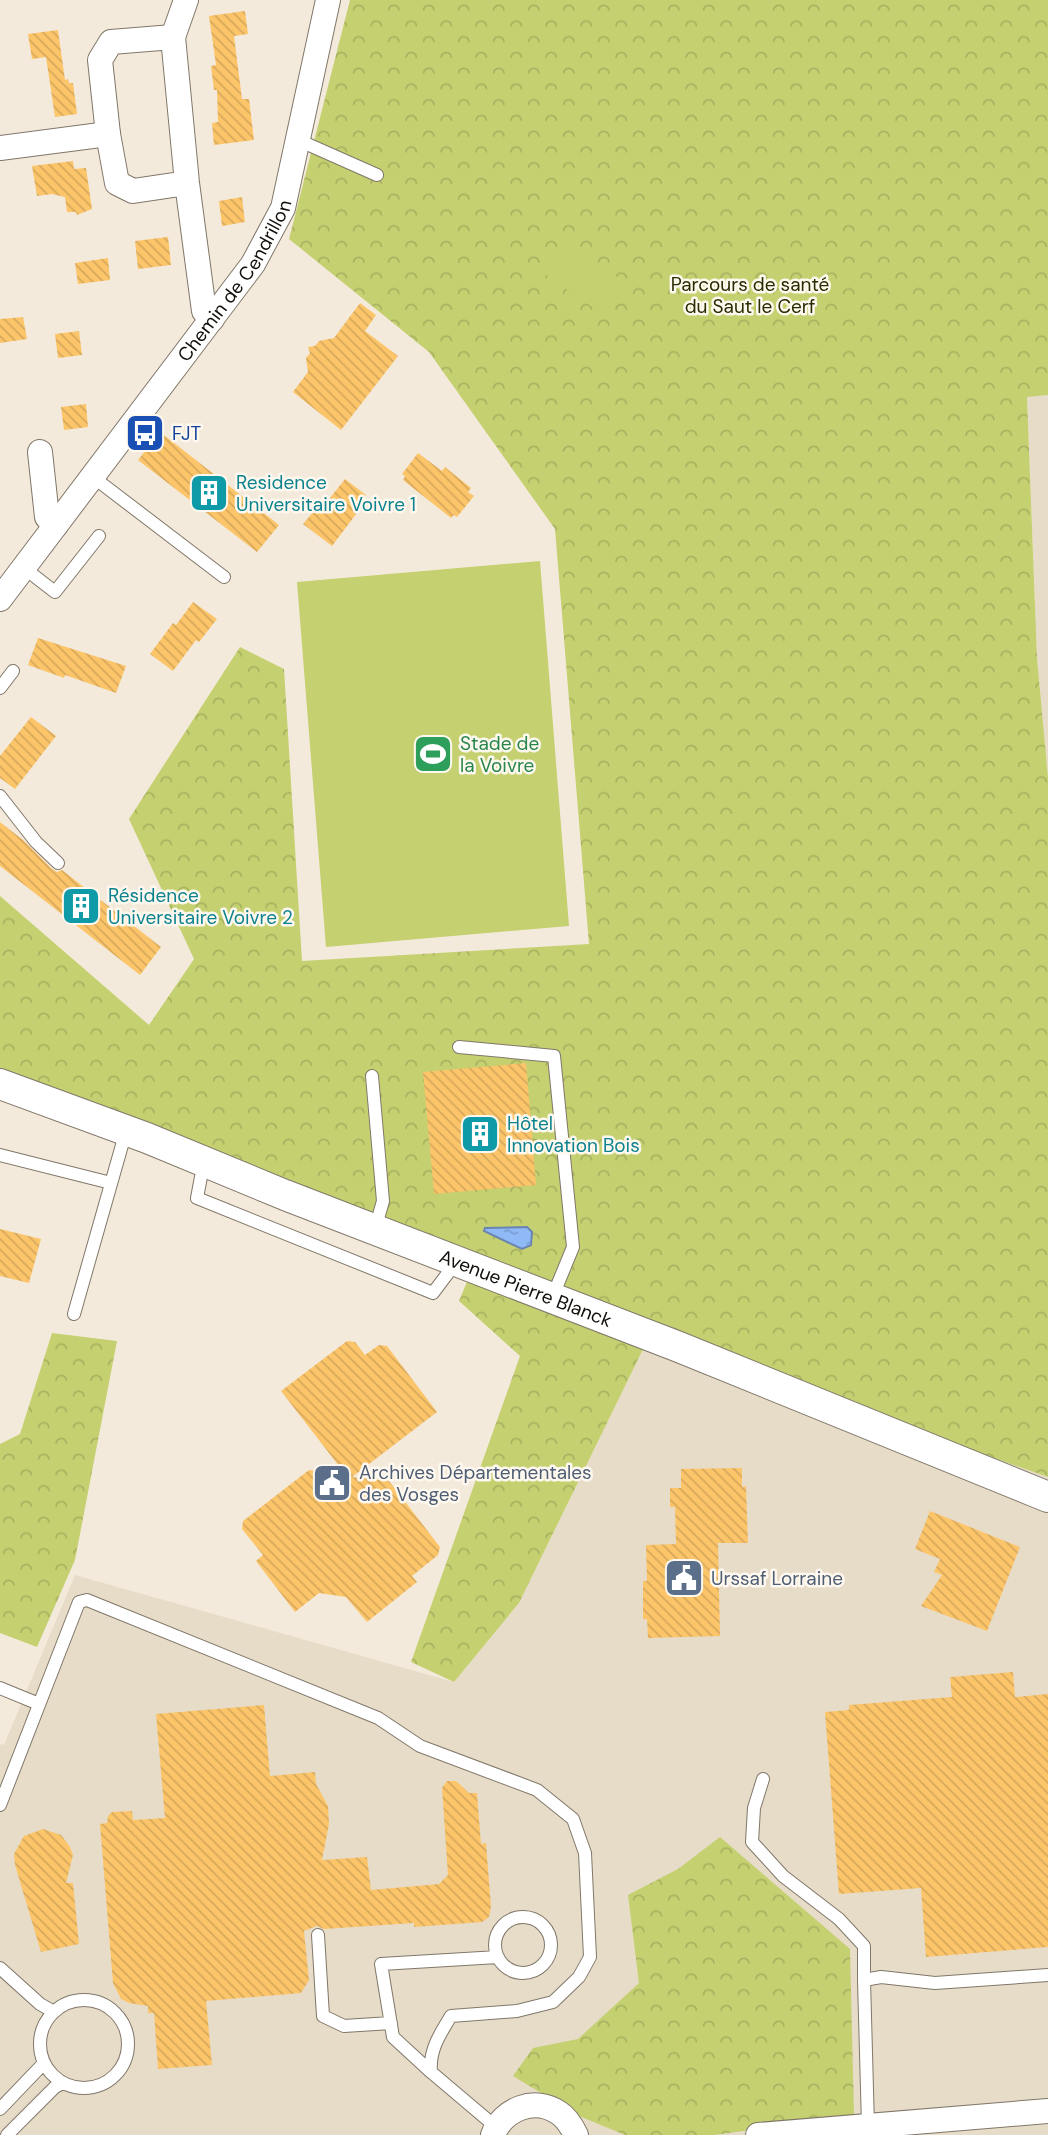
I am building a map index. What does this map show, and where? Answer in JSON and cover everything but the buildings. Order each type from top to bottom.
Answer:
[{"type":"street","points":[[186,0],[173,37],[187,183],[204,311],[212,319]]},
{"type":"street","name":"Chemin de Cendrillon","points":[[0,599],[253,264],[284,208],[328,0]]},
{"type":"street","points":[[173,37],[111,42],[100,60],[108,134],[117,183],[133,191],[187,183]]},
{"type":"street","points":[[0,148],[108,134]]},
{"type":"street","points":[[40,452],[47,517],[56,525]]},
{"type":"street","name":"Avenue Pierre Blanck","points":[[0,1084],[126,1130],[772,1384],[1048,1497]]},
{"type":"street","points":[[494,2131],[505,2116],[517,2108],[532,2105],[546,2106],[559,2113],[570,2123],[576,2135]]},
{"type":"street","points":[[758,2135],[1048,2111]]},
{"type":"lane","points":[[298,140],[377,175]]},
{"type":"lane","points":[[93,477],[224,577]]},
{"type":"lane","points":[[24,568],[55,592],[99,536]]},
{"type":"lane","points":[[0,688],[13,671]]},
{"type":"lane","points":[[0,796],[36,842],[58,863]]},
{"type":"lane","points":[[459,1047],[554,1056],[573,1247],[552,1298]]},
{"type":"lane","points":[[372,1076],[383,1201],[375,1230]]},
{"type":"lane","points":[[74,1314],[126,1130]]},
{"type":"lane","points":[[0,1155],[111,1183]]},
{"type":"lane","points":[[204,1161],[197,1198],[433,1293],[457,1261]]},
{"type":"lane","points":[[0,1805],[79,1602],[87,1600],[378,1718],[420,1746],[537,1790],[573,1819],[585,1853],[590,1957],[579,1977],[553,2002],[517,2011],[451,2016],[437,2039],[430,2060],[431,2072]]},
{"type":"lane","points":[[0,1688],[39,1704]]},
{"type":"lane","points":[[763,1779],[754,1808],[752,1842],[783,1875],[839,1919],[864,1946],[868,2126]]},
{"type":"lane","points":[[494,2131],[393,2036],[381,1964],[498,1957],[511,1970],[520,1973],[538,1969],[550,1955],[547,1929],[533,1919],[523,1917],[506,1923],[499,1930],[496,1939],[498,1957]]},
{"type":"lane","points":[[318,1935],[323,2015],[344,2026],[391,2023]]},
{"type":"lane","points":[[0,1968],[40,2004],[54,2012]]},
{"type":"lane","points":[[864,1980],[881,1977],[935,1983],[1048,1975]]},
{"type":"lane","points":[[79,2000],[106,2006],[117,2015],[125,2027],[128,2040],[127,2055],[122,2068],[113,2078],[100,2085],[75,2088],[63,2084],[52,2075],[40,2050],[40,2036],[45,2023],[54,2012],[79,2000]]},
{"type":"lane","points":[[0,2109],[44,2063]]},
{"type":"lane","points":[[7,2135],[55,2087],[63,2084]]},
{"type":"shaded area","points":[[1048,395],[1048,777],[1037,658],[1027,396]]},
{"type":"shaded area","points":[[649,1337],[1048,1477],[1048,2135],[0,2135],[0,1744],[4,1745],[75,1575],[454,1682],[519,1603]]},
{"type":"green space","name":"Parcours de santé du Saut le Cerf","points":[[350,0],[1048,0],[1048,395],[1027,397],[1037,658],[1048,777],[1048,1477],[649,1337],[519,1603],[454,1682],[411,1662],[520,1356],[459,1301],[474,1265],[0,1090],[0,896],[149,1025],[194,959],[129,819],[240,647],[284,669],[302,961],[589,944],[555,529],[429,352],[289,239]]},
{"type":"green space","points":[[565,241],[623,281],[601,313],[543,273]]},
{"type":"green space","name":"Stade de la Voivre","points":[[540,561],[569,926],[326,947],[297,582]]},
{"type":"green space","points":[[52,1333],[117,1341],[75,1560],[37,1647],[0,1633],[0,1444],[20,1434]]},
{"type":"green space","points":[[720,1837],[850,1949],[854,2116],[714,2135],[625,2135],[579,2116],[513,2076],[533,2048],[578,2039],[639,1983],[628,1895],[678,1869]]},
{"type":"water","points":[[527,1227],[532,1232],[531,1245],[522,1249],[484,1231],[485,1228]]},
{"type":"place","name":"FJT","points":[[145,433]]},
{"type":"place","name":"Residence Universitaire Voivre 1","points":[[209,493]]},
{"type":"place","name":"Stade de la Voivre","points":[[433,754]]},
{"type":"place","name":"Résidence Universitaire Voivre 2","points":[[81,906]]},
{"type":"place","name":"Hôtel Innovation Bois","points":[[480,1134]]},
{"type":"place","name":"Archives Départementales des Vosges","points":[[332,1483]]},
{"type":"place","name":"Urssaf Lorraine","points":[[684,1578]]}]
